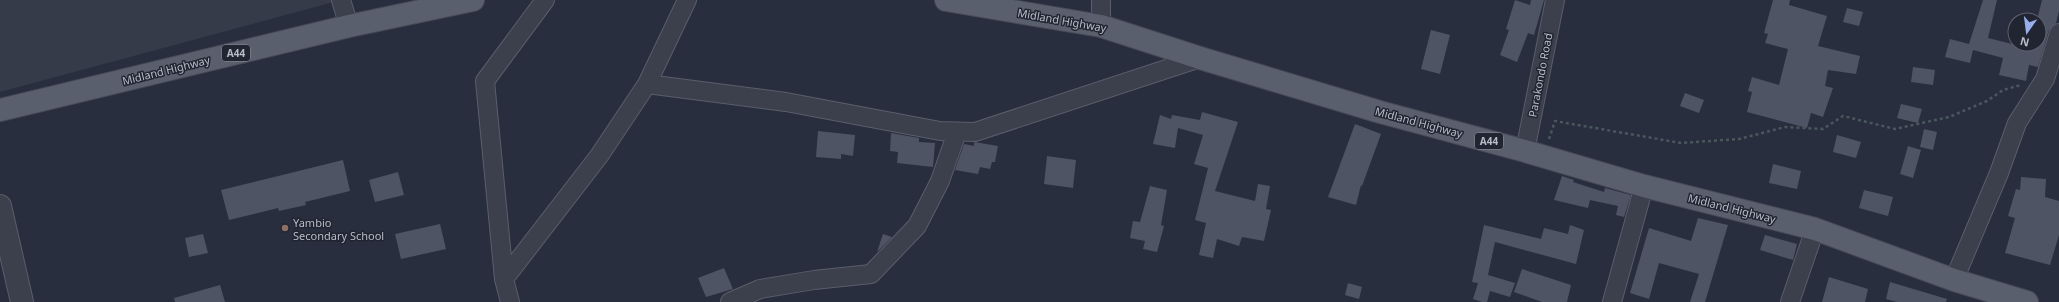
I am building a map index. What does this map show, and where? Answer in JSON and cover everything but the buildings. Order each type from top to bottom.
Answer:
[{"type":"main road","name":"Midland Highway","points":[[0,110],[349,26],[473,0]]},
{"type":"main road","name":"Midland Highway","points":[[946,0],[1101,26],[1200,58],[1380,112],[1644,186],[1815,229],[1954,280],[2027,302]]},
{"type":"street","points":[[342,0],[349,26]]},
{"type":"street","points":[[510,302],[504,279],[485,81],[545,0]]},
{"type":"street","points":[[504,279],[599,156],[647,84],[687,0]]},
{"type":"street","points":[[1101,0],[1101,26]]},
{"type":"street","name":"Parakondo Road","points":[[1534,154],[1555,0]]},
{"type":"street","points":[[1954,280],[1999,173],[2017,123],[2045,79],[2059,33]]},
{"type":"street","points":[[647,84],[786,102],[940,131],[975,132],[1200,58]]},
{"type":"street","points":[[730,302],[760,289],[871,274],[917,226],[940,181],[957,132]]},
{"type":"street","points":[[1612,302],[1644,186]]},
{"type":"street","points":[[0,206],[22,302]]},
{"type":"street","points":[[1790,302],[1815,229]]},
{"type":"path","points":[[1534,154],[1555,121],[1681,144],[1739,139],[1786,127],[1823,129],[1843,116],[1895,129],[1949,117],[1987,101],[2003,90],[2045,79]]},
{"type":"shaded area","points":[[0,0],[341,0],[0,92]]},
{"type":"place","name":"Yambio Secondary School","points":[[285,228]]}]
